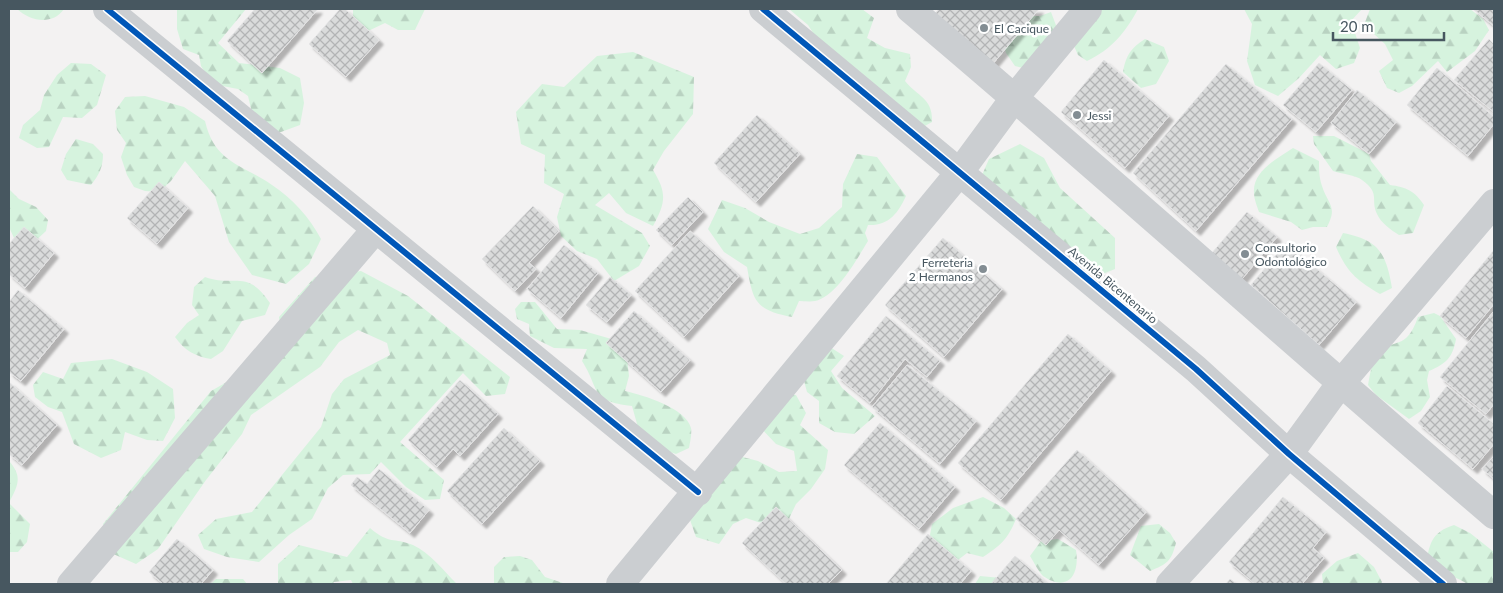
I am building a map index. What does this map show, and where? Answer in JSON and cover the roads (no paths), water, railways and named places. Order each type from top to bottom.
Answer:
[{"type":"street","points":[[107,9],[698,492]]},
{"type":"street","name":"Avenida Bicentenario","points":[[763,9],[1196,369],[1289,454],[1443,584]]},
{"type":"street","points":[[910,9],[1014,97],[1340,384],[1494,515]]},
{"type":"street","points":[[620,584],[698,492],[959,173],[1014,97],[1088,9]]},
{"type":"street","points":[[1170,584],[1289,454],[1340,384],[1494,203]]},
{"type":"street","points":[[71,584],[376,230]]},
{"type":"place","name":"El Cacique","points":[[984,28]]},
{"type":"place","name":"Jessi","points":[[1077,115]]},
{"type":"place","name":"Consultorio Odontológico","points":[[1245,254]]},
{"type":"place","name":"Ferreteria 2 Hermanos","points":[[983,269]]}]
